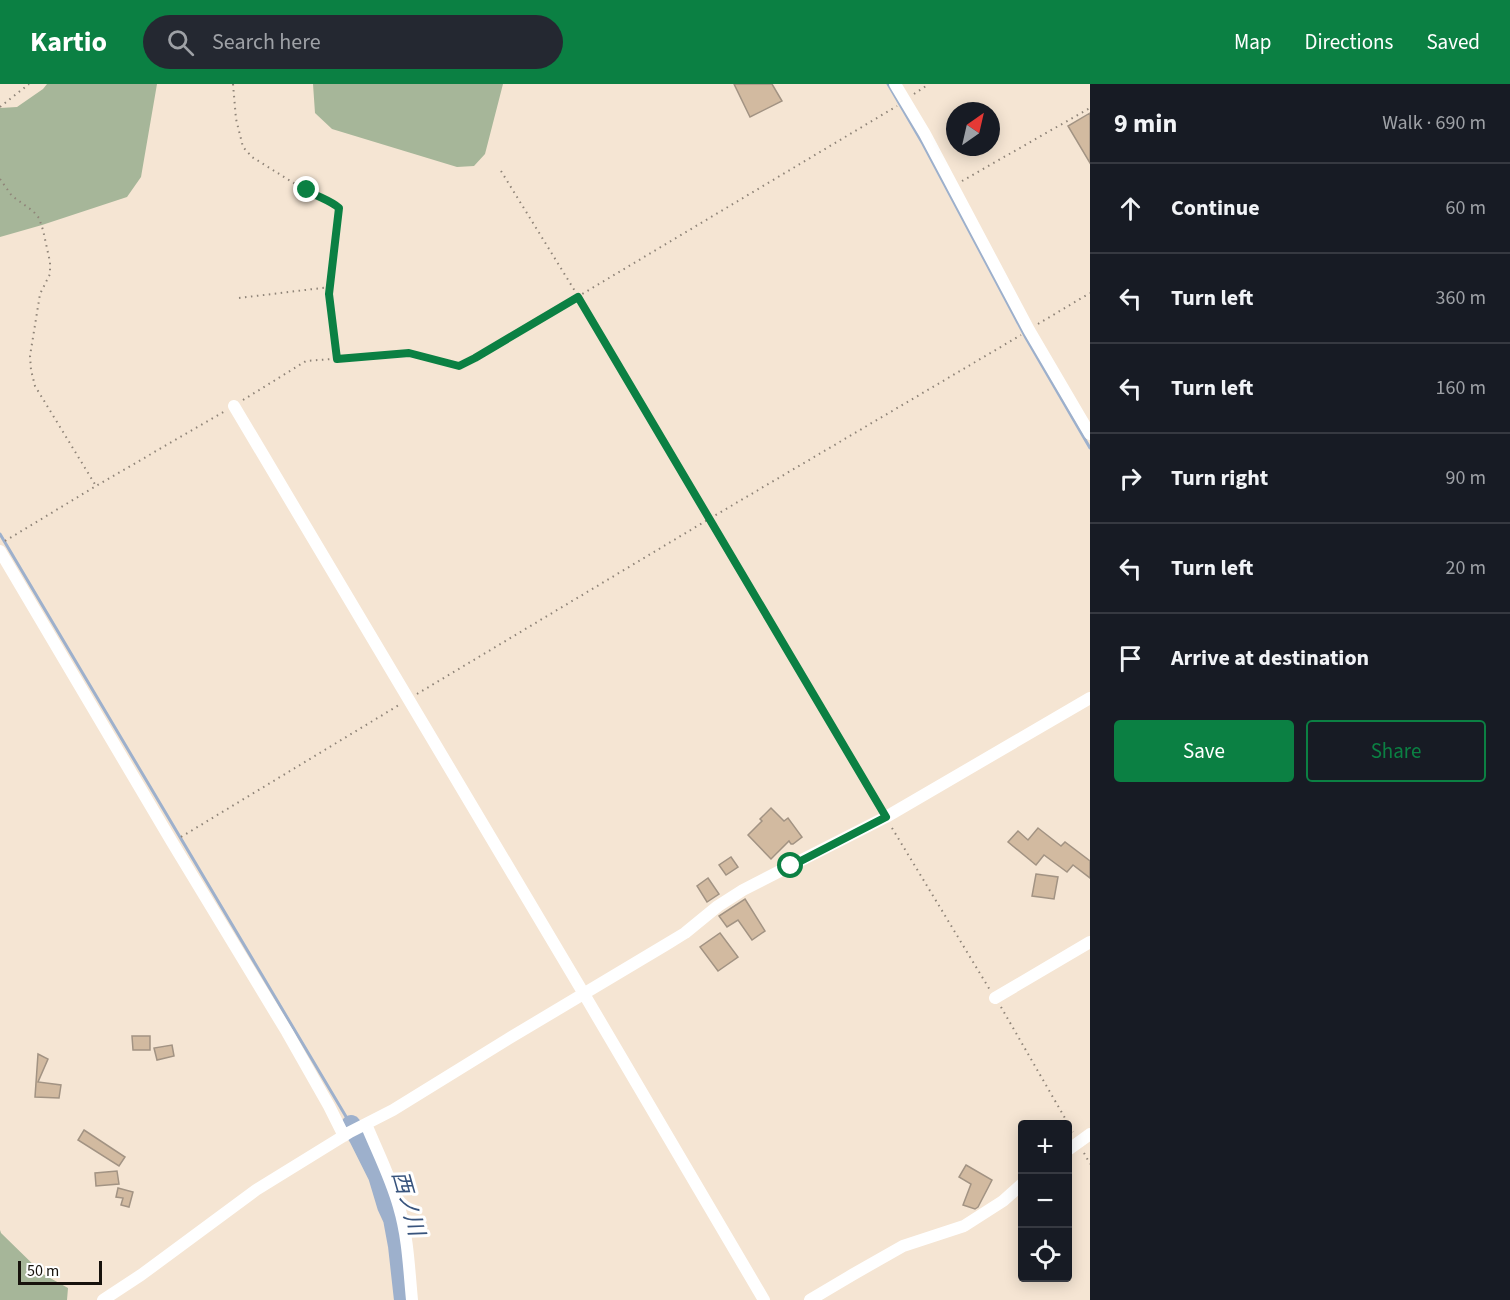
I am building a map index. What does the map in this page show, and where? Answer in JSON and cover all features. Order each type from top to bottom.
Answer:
[{"type":"street","points":[[895,84],[925,134],[1029,330],[1090,434]]},
{"type":"street","points":[[234,406],[764,1300]]},
{"type":"street","points":[[3,546],[172,842],[329,1106],[355,1130],[393,1187],[405,1233],[412,1300]]},
{"type":"street","points":[[110,1298],[241,1199],[685,933],[718,906],[743,890],[886,817],[1090,698]]},
{"type":"street","points":[[995,998],[1090,942]]},
{"type":"street","points":[[1072,1147],[1090,1134]]},
{"type":"street","points":[[810,1300],[903,1246],[964,1226],[1003,1201],[1018,1188]]},
{"type":"path","points":[[0,107],[29,84]]},
{"type":"path","points":[[233,84],[236,119],[245,149],[252,157],[313,195],[334,203],[339,208],[329,294],[337,359]]},
{"type":"path","points":[[3,546],[96,486],[234,406],[306,361],[409,353],[459,366],[578,297],[929,84]]},
{"type":"path","points":[[953,186],[1090,108]]},
{"type":"path","points":[[501,171],[886,817]]},
{"type":"path","points":[[0,179],[12,196],[39,218],[50,262],[50,274],[40,294],[30,356],[34,386],[96,486]]},
{"type":"path","points":[[239,298],[330,287]]},
{"type":"path","points":[[184,835],[1090,293]]},
{"type":"green space","points":[[47,84],[157,84],[141,177],[127,197],[0,237],[0,108],[17,107]]},
{"type":"green space","points":[[313,84],[503,84],[485,154],[474,166],[457,167],[332,129],[315,113]]},
{"type":"green space","points":[[0,1230],[43,1274],[68,1288],[67,1300],[0,1300]]},
{"type":"building","points":[[734,84],[772,84],[782,101],[750,117]]},
{"type":"building","points":[[1090,113],[1090,163],[1068,126]]},
{"type":"building","points":[[771,808],[784,821],[788,818],[802,837],[793,844],[789,841],[771,859],[748,835]]},
{"type":"building","points":[[1038,828],[1061,846],[1065,842],[1090,861],[1090,878],[1073,865],[1067,872],[1044,855],[1036,865],[1008,842],[1018,831],[1028,840]]},
{"type":"building","points":[[731,857],[738,867],[726,875],[719,865]]},
{"type":"building","points":[[1036,874],[1058,877],[1054,899],[1032,896]]},
{"type":"building","points":[[708,878],[719,894],[707,902],[697,886]]},
{"type":"building","points":[[745,899],[765,931],[752,940],[738,920],[727,927],[719,916]]},
{"type":"building","points":[[720,933],[738,957],[718,971],[700,947]]},
{"type":"building","points":[[132,1036],[150,1036],[150,1050],[133,1050]]},
{"type":"building","points":[[172,1045],[174,1056],[157,1060],[154,1048]]},
{"type":"building","points":[[38,1054],[48,1059],[38,1082],[61,1085],[59,1098],[35,1097]]},
{"type":"building","points":[[84,1130],[125,1157],[119,1166],[78,1140]]},
{"type":"building","points":[[966,1165],[992,1180],[975,1209],[963,1205],[971,1184],[959,1177]]},
{"type":"building","points":[[117,1171],[119,1184],[96,1186],[95,1173]]},
{"type":"building","points":[[118,1188],[133,1192],[129,1207],[121,1205],[123,1198],[116,1197]]},
{"type":"waterway","points":[[888,84],[923,144],[1026,338],[1090,448]]},
{"type":"waterway","points":[[0,534],[351,1125]]},
{"type":"waterway","name":"西ノ川","points":[[351,1125],[378,1176],[393,1219],[404,1300]]},
{"type":"route","points":[[307,190],[313,195],[334,203],[339,208],[329,294],[337,359],[409,353],[459,366],[578,297],[886,817],[791,866]]}]
